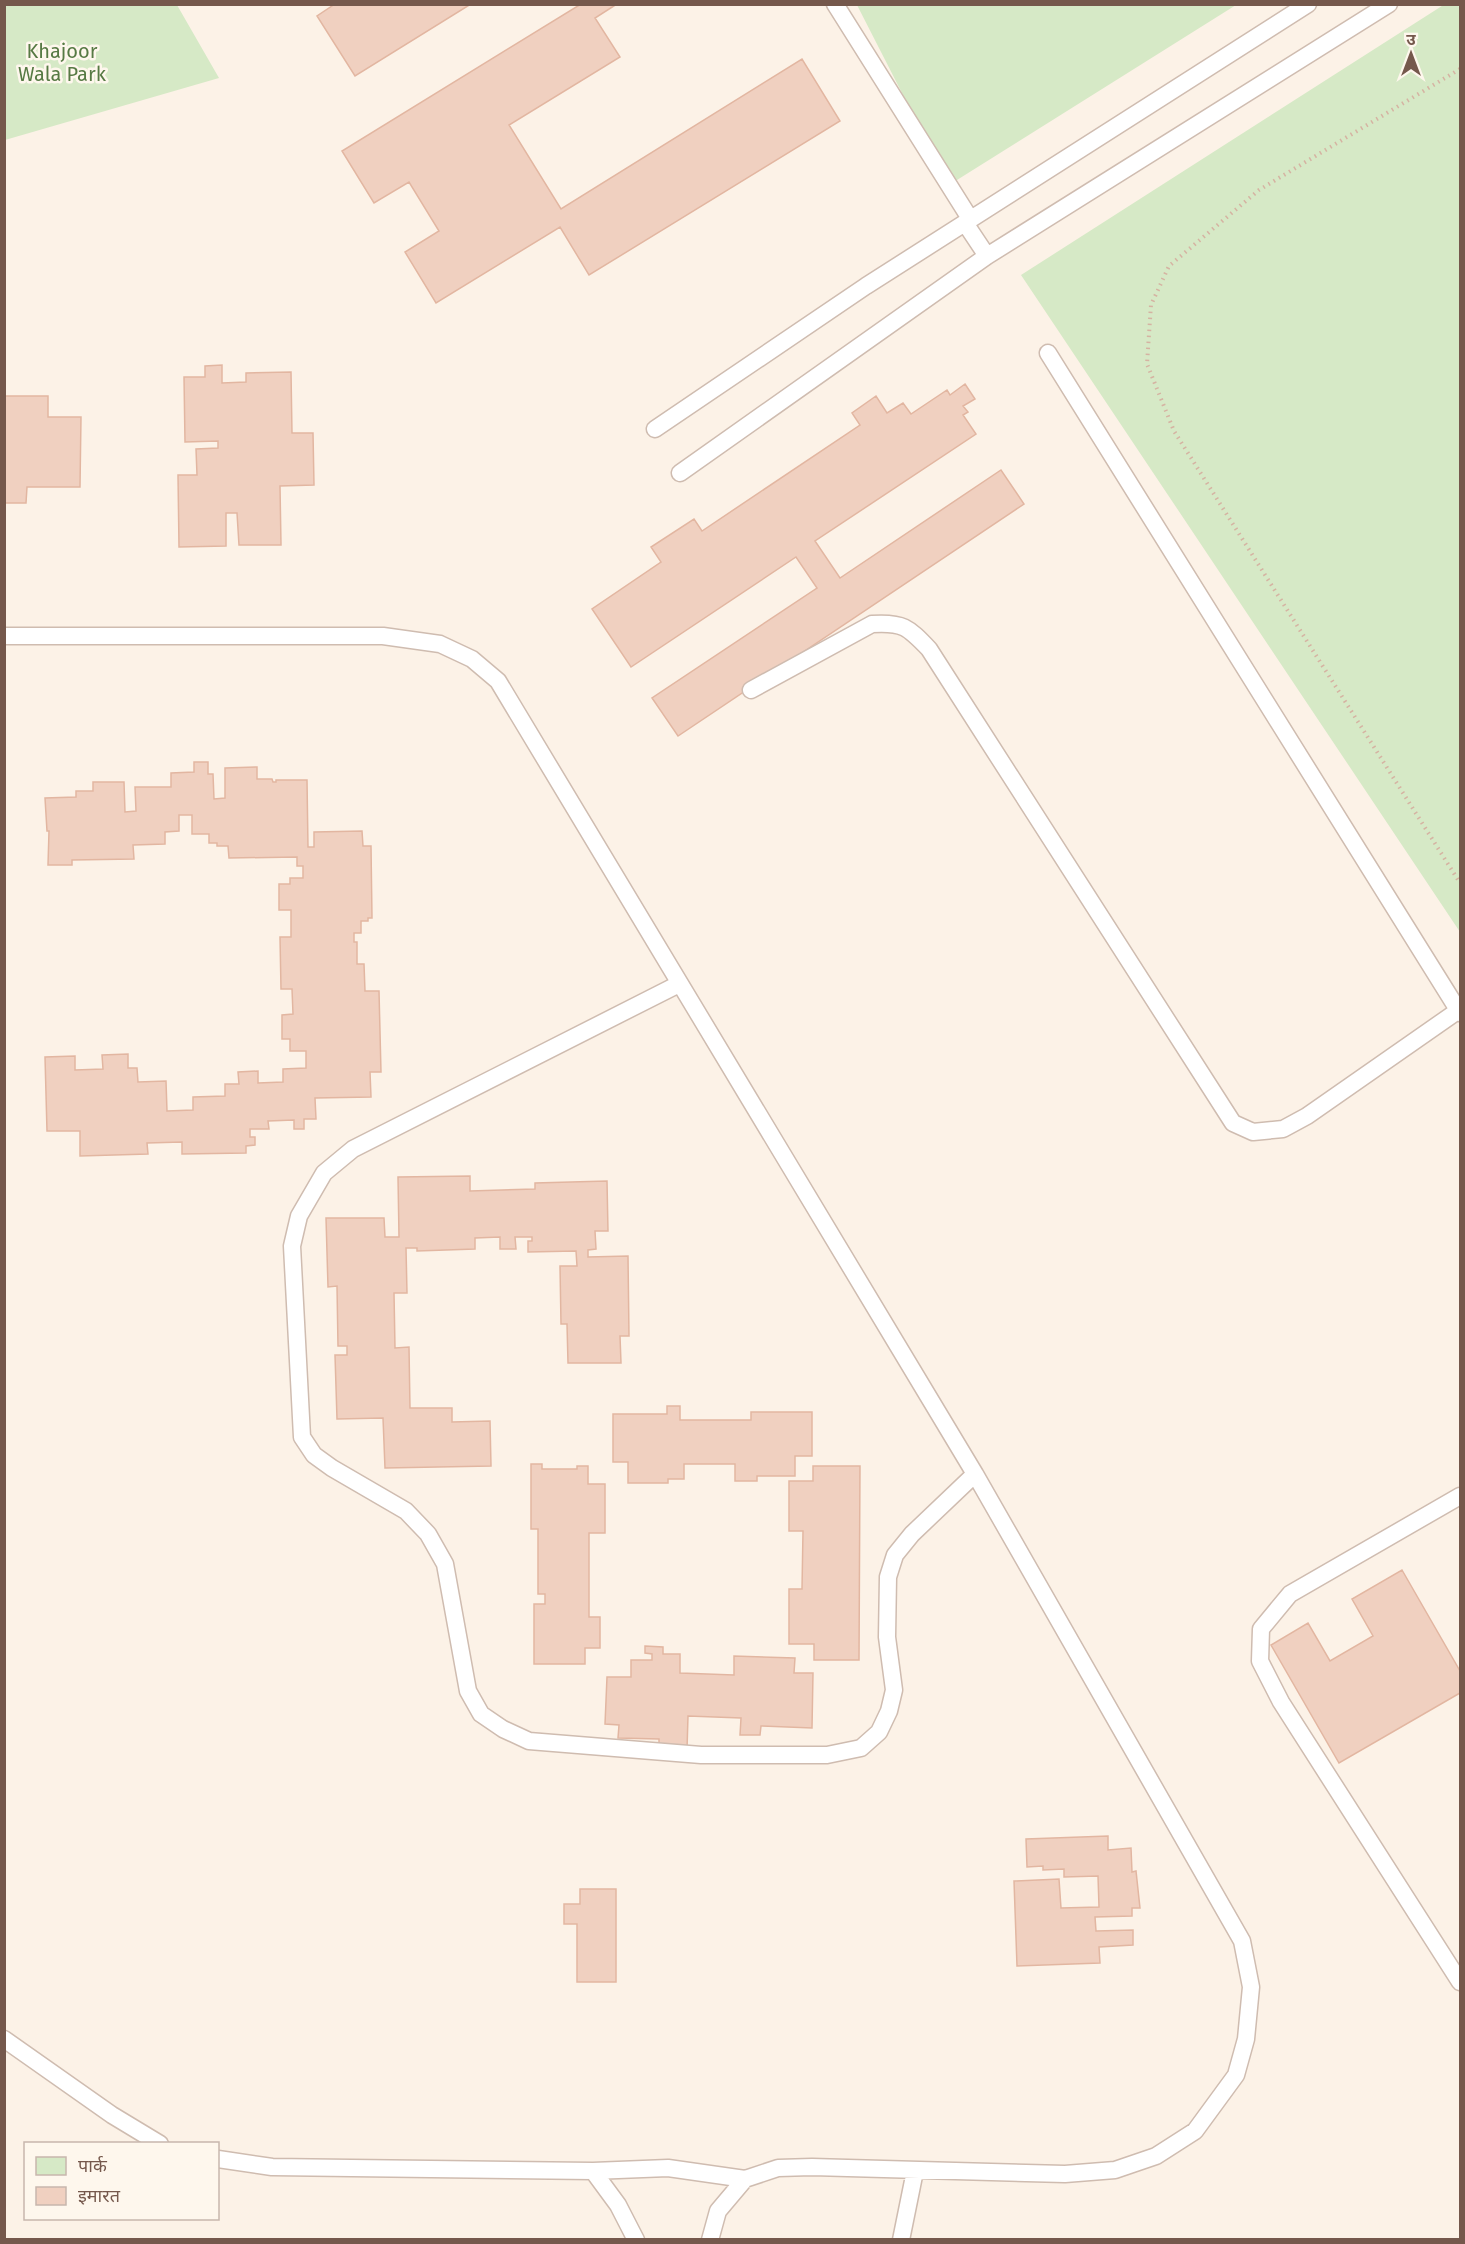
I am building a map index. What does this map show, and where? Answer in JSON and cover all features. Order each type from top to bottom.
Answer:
[{"type":"lane","points":[[835,4],[969,218],[965,223]]},
{"type":"lane","points":[[655,429],[866,286],[1308,4]]},
{"type":"lane","points":[[680,473],[987,256],[1389,4]]},
{"type":"lane","points":[[965,223],[987,256]]},
{"type":"lane","points":[[751,690],[872,624],[893,622],[912,631],[929,649],[1233,1123],[1253,1132],[1283,1129],[1307,1116],[1460,1011],[1048,353]]},
{"type":"lane","points":[[4,636],[384,636],[440,644],[472,659],[498,681],[975,1474],[1242,1941],[1251,1987],[1246,2039],[1236,2074],[1195,2131],[1156,2156],[1115,2170],[1065,2174],[812,2167],[778,2168],[745,2179],[668,2168],[593,2171],[272,2167],[219,2159]]},
{"type":"lane","points":[[679,984],[353,1149],[324,1173],[298,1216],[292,1246],[302,1437],[314,1455],[332,1468],[406,1510],[428,1534],[445,1564],[468,1691],[481,1714],[503,1729],[529,1741],[701,1755],[827,1755],[861,1748],[879,1731],[889,1711],[894,1690],[887,1636],[888,1577],[896,1555],[912,1534],[975,1474]]},
{"type":"lane","points":[[1461,1496],[1290,1594],[1261,1629],[1260,1661],[1281,1702],[1461,1982]]},
{"type":"lane","points":[[4,2039],[112,2115],[157,2142]]},
{"type":"lane","points":[[593,2171],[618,2205],[636,2240]]},
{"type":"lane","points":[[902,2240],[915,2171]]},
{"type":"lane","points":[[710,2240],[718,2211],[745,2179]]},
{"type":"path","points":[[1461,69],[1259,190],[1169,266],[1151,305],[1147,364],[1174,430],[1461,883]]},
{"type":"green space","name":"Khajoor Wala Park","points":[[5,4],[177,5],[219,78],[5,140]]},
{"type":"green space","points":[[1445,4],[1460,5],[1460,932],[1021,275]]},
{"type":"green space","points":[[857,5],[1236,5],[949,185]]},
{"type":"building","points":[[335,4],[471,4],[355,76],[317,16]]},
{"type":"building","points":[[581,4],[617,4],[595,18],[620,57],[509,125],[561,209],[802,59],[840,121],[589,275],[560,227],[436,303],[405,252],[439,231],[409,182],[374,203],[342,151]]},
{"type":"building","points":[[222,365],[222,383],[246,382],[246,373],[291,372],[292,433],[313,433],[314,485],[280,486],[281,545],[239,545],[237,513],[226,513],[226,546],[179,547],[178,475],[197,475],[196,449],[218,448],[218,441],[185,442],[184,377],[205,377],[205,366]]},
{"type":"building","points":[[965,384],[975,399],[963,406],[968,412],[963,415],[976,434],[815,541],[840,578],[1001,470],[1024,504],[678,736],[652,698],[817,588],[796,557],[631,667],[592,609],[661,562],[651,547],[694,519],[702,531],[860,425],[852,413],[876,396],[887,413],[903,403],[911,414],[947,390],[950,395]]},
{"type":"building","points":[[4,396],[48,396],[48,417],[81,417],[80,487],[27,487],[26,503],[4,503]]},
{"type":"building","points":[[194,762],[208,762],[208,774],[213,774],[214,799],[225,798],[225,768],[257,767],[257,779],[272,779],[273,782],[276,780],[307,780],[308,847],[314,847],[314,832],[362,831],[363,846],[371,846],[372,918],[368,918],[368,921],[361,921],[361,933],[354,933],[354,942],[357,942],[357,964],[364,964],[365,991],[379,991],[381,1072],[370,1072],[371,1097],[315,1098],[316,1119],[304,1119],[304,1129],[294,1129],[294,1120],[268,1121],[269,1129],[250,1129],[250,1137],[255,1137],[255,1145],[246,1146],[246,1153],[182,1154],[182,1142],[147,1143],[148,1154],[80,1156],[80,1131],[47,1131],[45,1057],[75,1056],[75,1070],[103,1069],[102,1055],[128,1054],[128,1068],[137,1068],[138,1082],[166,1081],[167,1111],[193,1110],[193,1097],[225,1096],[225,1084],[239,1084],[238,1072],[258,1071],[258,1083],[283,1082],[283,1069],[306,1068],[306,1051],[290,1051],[290,1039],[282,1039],[282,1015],[293,1014],[292,989],[281,989],[280,937],[291,937],[291,910],[279,910],[279,884],[290,884],[290,878],[303,878],[303,866],[297,866],[297,857],[229,858],[228,846],[209,843],[209,834],[192,834],[192,815],[179,815],[179,831],[165,832],[165,844],[133,845],[134,859],[72,860],[72,865],[48,865],[49,831],[47,831],[45,798],[76,797],[76,791],[93,791],[93,782],[124,782],[125,812],[136,811],[135,787],[171,787],[171,773],[194,772]]},
{"type":"building","points":[[470,1176],[470,1191],[535,1189],[535,1183],[607,1181],[608,1231],[595,1231],[596,1249],[588,1250],[588,1257],[628,1256],[629,1336],[620,1336],[621,1363],[568,1363],[567,1324],[561,1324],[560,1266],[577,1266],[576,1251],[528,1252],[528,1241],[532,1241],[532,1237],[515,1237],[516,1249],[500,1249],[500,1237],[475,1238],[475,1249],[417,1251],[417,1248],[406,1248],[407,1293],[394,1293],[395,1348],[409,1347],[410,1408],[452,1408],[452,1422],[490,1421],[491,1466],[385,1468],[383,1418],[337,1419],[335,1355],[347,1355],[347,1346],[338,1346],[337,1286],[328,1287],[326,1218],[384,1218],[385,1237],[399,1237],[398,1177]]},
{"type":"building","points":[[667,1406],[680,1406],[680,1420],[751,1420],[751,1412],[812,1412],[812,1456],[795,1456],[795,1476],[757,1476],[757,1481],[735,1481],[735,1464],[684,1464],[684,1479],[668,1479],[668,1483],[628,1483],[628,1462],[613,1462],[613,1414],[667,1414]]},
{"type":"building","points":[[531,1464],[542,1464],[542,1469],[577,1469],[577,1466],[588,1466],[588,1484],[605,1484],[605,1533],[589,1533],[589,1617],[600,1617],[600,1648],[585,1648],[585,1664],[534,1664],[534,1604],[545,1604],[545,1594],[538,1594],[538,1529],[531,1529]]},
{"type":"building","points":[[813,1466],[860,1466],[859,1660],[814,1660],[814,1644],[789,1644],[789,1589],[802,1589],[803,1531],[789,1531],[789,1481],[813,1481]]},
{"type":"building","points":[[1402,1570],[1460,1671],[1460,1693],[1339,1763],[1271,1645],[1308,1623],[1330,1661],[1373,1636],[1352,1599]]},
{"type":"building","points":[[645,1646],[663,1647],[663,1654],[680,1654],[680,1673],[734,1675],[734,1656],[795,1658],[794,1673],[813,1673],[812,1728],[761,1726],[760,1735],[740,1735],[741,1718],[688,1716],[687,1750],[659,1749],[659,1739],[618,1738],[619,1725],[605,1724],[607,1677],[631,1677],[631,1660],[652,1660],[652,1654],[645,1653]]},
{"type":"building","points":[[1108,1836],[1108,1850],[1131,1848],[1132,1872],[1136,1871],[1140,1908],[1132,1908],[1132,1916],[1095,1917],[1096,1931],[1133,1930],[1133,1945],[1099,1947],[1100,1963],[1017,1966],[1014,1881],[1059,1879],[1061,1908],[1099,1907],[1098,1876],[1064,1877],[1064,1869],[1043,1870],[1043,1866],[1027,1867],[1026,1839]]},
{"type":"building","points":[[580,1889],[616,1889],[616,1982],[577,1982],[577,1924],[564,1924],[564,1904],[580,1904]]}]
